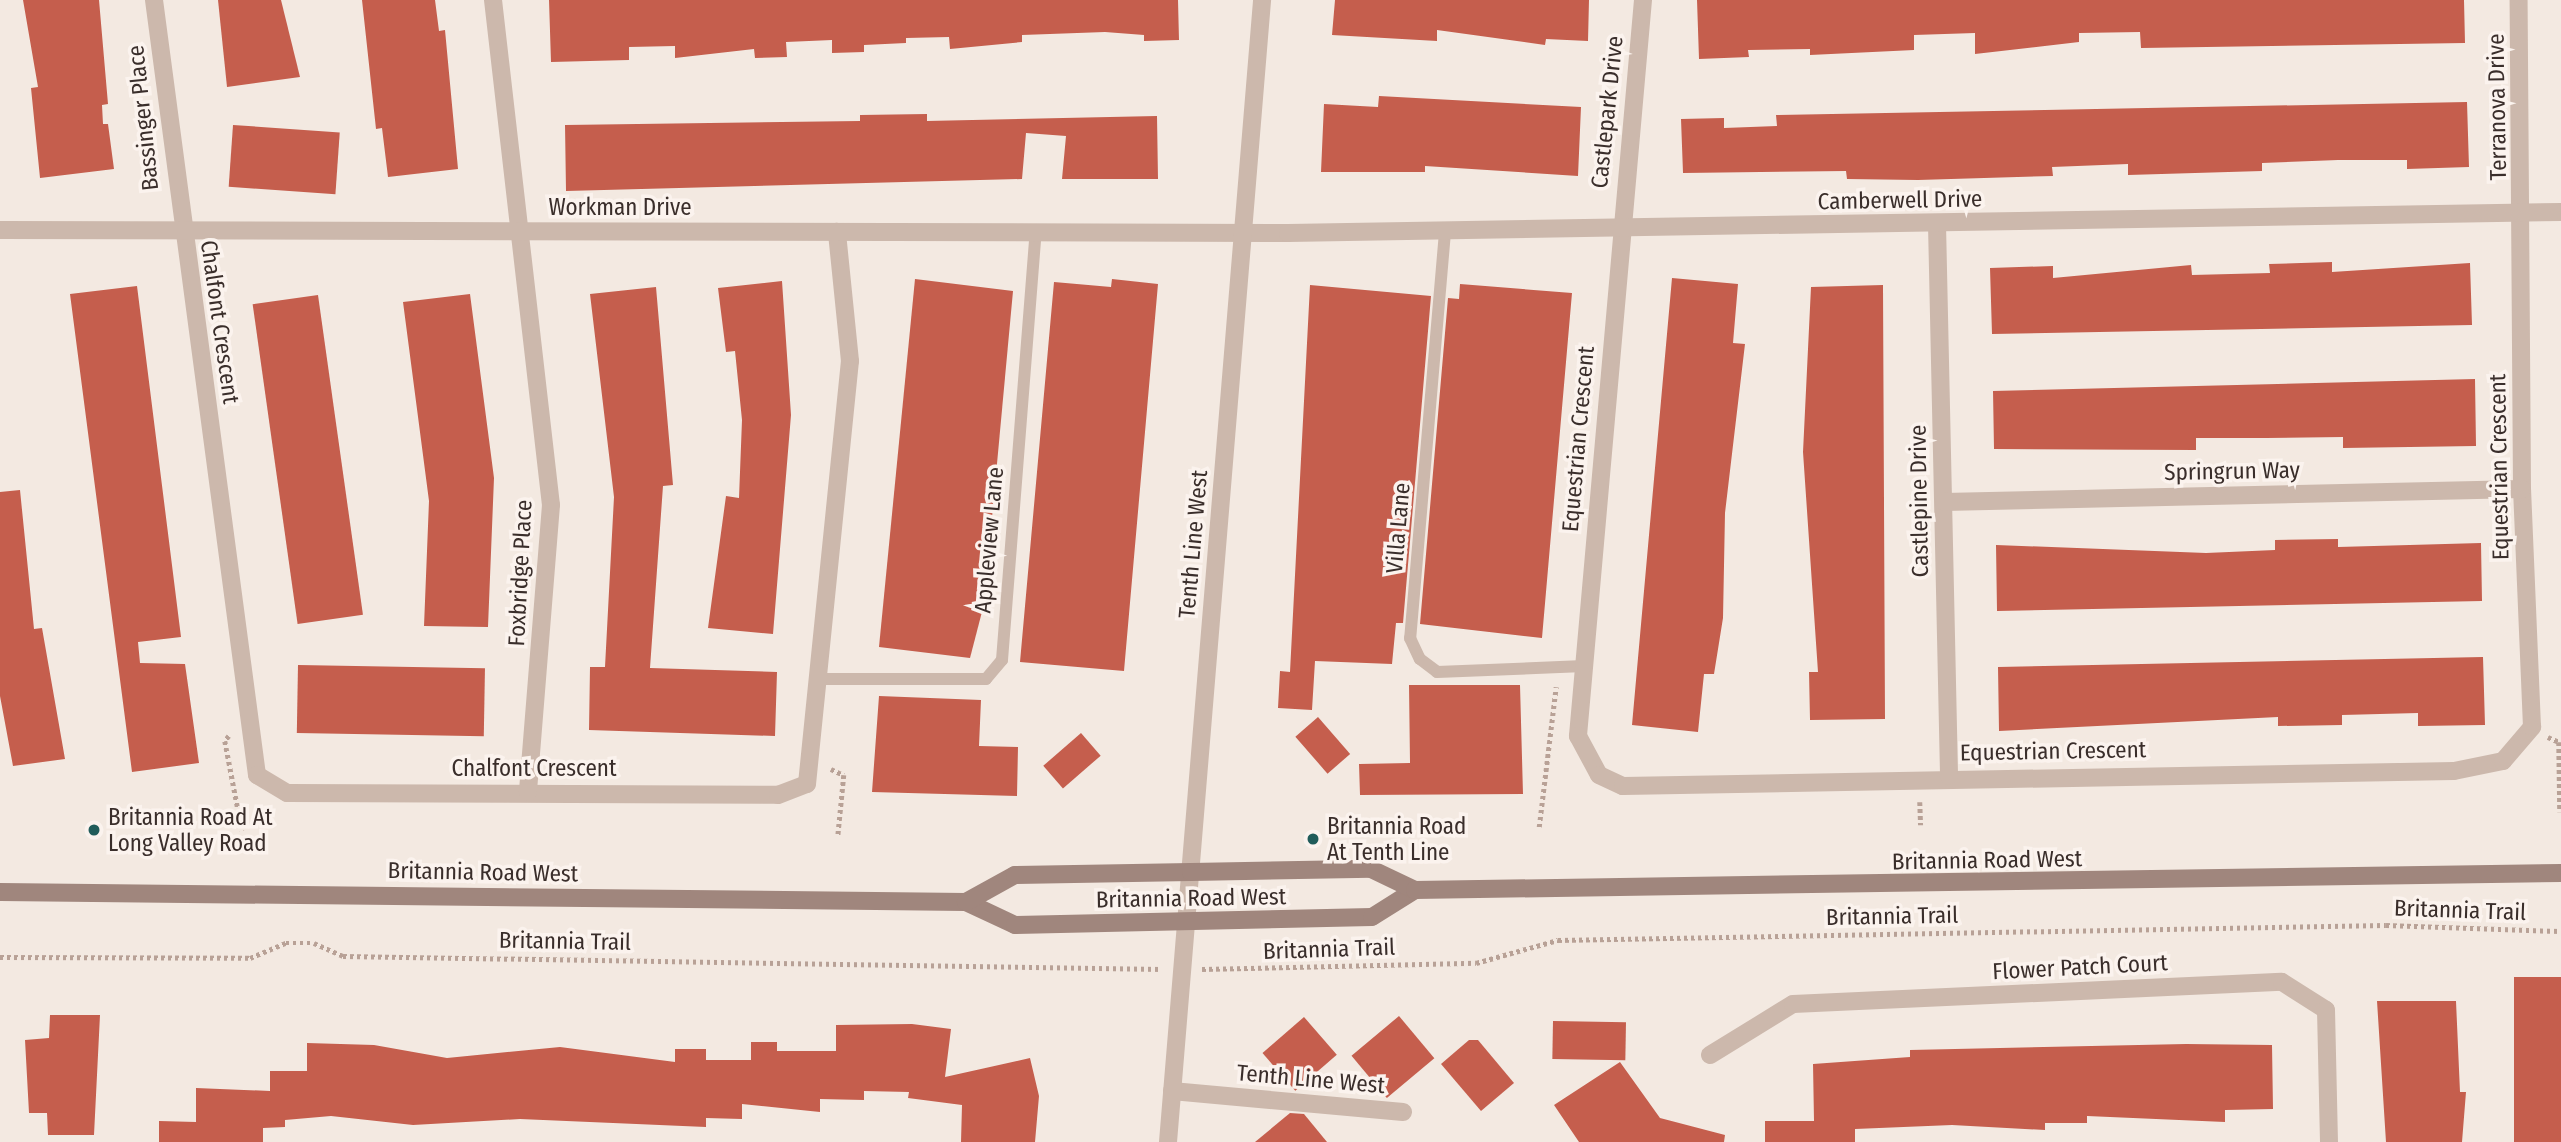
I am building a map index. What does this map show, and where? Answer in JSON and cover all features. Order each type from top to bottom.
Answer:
[{"type":"main road","name":"Britannia Road West","points":[[966,902],[1016,875],[1371,869],[1415,890],[2561,873]]},
{"type":"main road","name":"Britannia Road West","points":[[0,892],[966,902],[1015,925],[1188,924],[1372,918],[1415,890]]},
{"type":"street","name":"Bassinger Place","points":[[154,0],[182,230]]},
{"type":"street","name":"Foxbridge Place","points":[[493,0],[523,231],[551,505],[528,792]]},
{"type":"street","name":"Tenth Line West","points":[[1168,1142],[1262,0]]},
{"type":"street","name":"Castlepark Drive","points":[[1620,230],[1643,0]]},
{"type":"street","name":"Terranova Drive","points":[[2519,0],[2524,213]]},
{"type":"street","name":"Camberwell Drive","points":[[1241,233],[1620,230],[2561,212]]},
{"type":"street","name":"Equestrian Crescent","points":[[1620,230],[1578,736],[1586,761],[1623,786],[1949,776],[2454,771],[2503,761],[2532,727],[2522,489],[2524,213]]},
{"type":"street","name":"Castlepine Drive","points":[[1937,224],[1949,776]]},
{"type":"street","name":"Workman Drive","points":[[0,230],[1241,233]]},
{"type":"street","name":"Chalfont Crescent","points":[[182,230],[257,775],[287,793],[778,795],[807,784],[814,761],[849,361],[837,232]]},
{"type":"street","name":"Springrun Way","points":[[1944,502],[2522,489]]},
{"type":"street","name":"Flower Patch Court","points":[[1710,1055],[1793,1004],[2282,982],[2326,1010],[2329,1142]]},
{"type":"street","name":"Tenth Line West","points":[[1172,1091],[1403,1112]]},
{"type":"lane","name":"Appleview Lane","points":[[820,679],[986,679],[1002,660],[1036,232]]},
{"type":"lane","name":"Villa Lane","points":[[1445,232],[1410,638],[1419,659],[1437,672],[1584,666]]},
{"type":"path","points":[[1539,827],[1552,690],[1584,666]]},
{"type":"path","points":[[2532,727],[2559,743],[2560,812]]},
{"type":"path","points":[[814,761],[844,775],[838,836]]},
{"type":"path","name":"Britannia Trail","points":[[1228,970],[1476,964],[1558,940],[2386,925],[2561,931]]},
{"type":"path","name":"Britannia Trail","points":[[0,957],[250,958],[286,943],[314,943],[343,956],[1135,968]]},
{"type":"building","points":[[23,0],[99,0],[108,104],[102,105],[103,124],[108,124],[114,169],[40,178],[31,88],[38,87]]},
{"type":"building","points":[[218,0],[281,0],[300,77],[227,87]]},
{"type":"building","points":[[362,0],[435,0],[439,31],[445,30],[458,169],[388,177],[382,128],[376,129]]},
{"type":"building","points":[[549,0],[1178,0],[1179,40],[1144,41],[1144,35],[1105,32],[1022,35],[1022,42],[950,49],[949,37],[906,38],[906,43],[864,45],[864,52],[832,53],[832,40],[786,42],[787,57],[755,58],[754,49],[675,58],[675,46],[629,47],[629,60],[551,62]]},
{"type":"building","points":[[1335,0],[1589,0],[1588,41],[1546,39],[1545,45],[1437,30],[1437,41],[1332,35]]},
{"type":"building","points":[[1697,0],[2464,0],[2465,43],[2141,48],[2140,32],[2079,33],[2079,42],[1975,54],[1975,33],[1914,35],[1914,50],[1810,55],[1810,49],[1748,50],[1749,57],[1699,59]]},
{"type":"building","points":[[1379,96],[1581,107],[1578,176],[1425,166],[1425,172],[1321,172],[1324,104],[1378,107]]},
{"type":"building","points":[[2467,102],[2469,167],[2407,169],[2407,160],[2338,160],[2262,163],[2262,171],[2128,175],[2128,164],[2052,167],[2053,176],[1918,180],[1847,179],[1846,171],[1683,173],[1681,119],[1724,118],[1724,128],[1777,126],[1776,115]]},
{"type":"building","points":[[927,114],[927,121],[1157,116],[1158,179],[1062,179],[1066,136],[1026,133],[1022,179],[566,191],[565,125],[860,121],[860,115]]},
{"type":"building","points":[[233,125],[340,132],[335,194],[229,187]]},
{"type":"building","points":[[2332,262],[2332,272],[2470,263],[2472,325],[1992,334],[1990,268],[2053,266],[2053,278],[2191,265],[2192,275],[2270,273],[2269,264]]},
{"type":"building","points":[[1672,278],[1738,284],[1733,343],[1745,344],[1725,513],[1723,618],[1714,674],[1704,674],[1698,732],[1632,725]]},
{"type":"building","points":[[915,279],[1013,291],[984,604],[970,658],[879,647]]},
{"type":"building","points":[[1112,279],[1158,284],[1124,671],[1020,662],[1054,282],[1111,287]]},
{"type":"building","points":[[782,281],[791,415],[773,634],[708,628],[726,496],[739,498],[742,420],[735,351],[726,352],[718,288]]},
{"type":"building","points":[[1460,284],[1572,293],[1542,638],[1420,624],[1448,298],[1459,299]]},
{"type":"building","points":[[1310,285],[1431,296],[1403,623],[1396,623],[1392,664],[1315,661],[1312,710],[1278,708],[1280,671],[1290,672]]},
{"type":"building","points":[[1883,285],[1885,719],[1810,720],[1809,672],[1818,672],[1803,452],[1811,287]]},
{"type":"building","points":[[137,286],[181,637],[138,642],[140,663],[185,664],[199,763],[132,772],[70,294]]},
{"type":"building","points":[[656,287],[673,485],[663,486],[650,668],[777,672],[775,736],[589,730],[590,667],[605,667],[614,497],[590,294]]},
{"type":"building","points":[[470,294],[494,478],[488,627],[424,626],[429,501],[403,302]]},
{"type":"building","points":[[318,295],[363,615],[298,624],[253,304]]},
{"type":"building","points":[[2475,379],[2476,446],[2343,448],[2343,437],[2196,438],[2196,450],[1994,449],[1993,391]]},
{"type":"building","points":[[20,490],[34,629],[42,628],[65,759],[13,766],[0,696],[0,492]]},
{"type":"building","points":[[2338,539],[2338,547],[2481,543],[2482,601],[1997,611],[1996,545],[2206,553],[2275,550],[2275,540]]},
{"type":"building","points":[[2483,657],[2485,725],[2418,726],[2418,713],[2342,715],[2342,725],[2278,726],[2278,717],[1999,731],[1998,667]]},
{"type":"building","points":[[298,665],[485,668],[484,736],[297,733]]},
{"type":"building","points":[[1409,685],[1520,685],[1523,794],[1360,795],[1359,764],[1410,763]]},
{"type":"building","points":[[879,696],[981,700],[979,746],[1018,747],[1017,796],[872,792]]},
{"type":"building","points":[[1318,717],[1350,754],[1328,774],[1295,737]]},
{"type":"building","points":[[1081,733],[1101,756],[1063,788],[1043,766]]},
{"type":"building","points":[[2514,977],[2561,977],[2561,1142],[2514,1142]]},
{"type":"building","points":[[2377,1001],[2456,1001],[2460,1092],[2466,1092],[2462,1142],[2386,1142]]},
{"type":"building","points":[[50,1015],[100,1015],[94,1135],[48,1135],[47,1113],[29,1113],[25,1040],[49,1038]]},
{"type":"building","points":[[1399,1016],[1434,1058],[1387,1098],[1352,1056]]},
{"type":"building","points":[[1304,1017],[1337,1055],[1295,1091],[1262,1053]]},
{"type":"building","points":[[1553,1021],[1626,1022],[1625,1060],[1552,1059]]},
{"type":"building","points":[[912,1024],[951,1029],[945,1077],[1030,1058],[1039,1096],[1035,1142],[961,1142],[962,1105],[908,1098],[909,1092],[864,1091],[864,1100],[820,1099],[820,1112],[742,1104],[742,1119],[706,1118],[706,1127],[520,1119],[413,1125],[331,1116],[285,1120],[285,1127],[263,1128],[263,1142],[159,1142],[159,1121],[196,1122],[196,1088],[270,1091],[270,1071],[307,1071],[307,1043],[374,1045],[447,1058],[560,1047],[675,1062],[675,1049],[706,1049],[706,1060],[751,1060],[751,1042],[777,1042],[777,1051],[836,1051],[836,1025]]},
{"type":"building","points":[[1469,1040],[1478,1040],[1514,1083],[1481,1111],[1441,1064]]},
{"type":"building","points":[[2186,1044],[2272,1045],[2273,1109],[2225,1110],[2225,1122],[2087,1116],[2087,1123],[2045,1123],[2045,1130],[1952,1125],[1855,1129],[1855,1142],[1765,1142],[1765,1121],[1814,1121],[1813,1064],[1910,1057],[1910,1050]]},
{"type":"building","points":[[1620,1062],[1660,1118],[1725,1135],[1724,1142],[1579,1142],[1554,1105]]},
{"type":"building","points":[[1290,1113],[1304,1114],[1327,1142],[1255,1142]]},
{"type":"place","name":"Britannia Road At Long Valley Road","points":[[94,830]]},
{"type":"place","name":"Britannia Road At Tenth Line","points":[[1313,839]]}]
